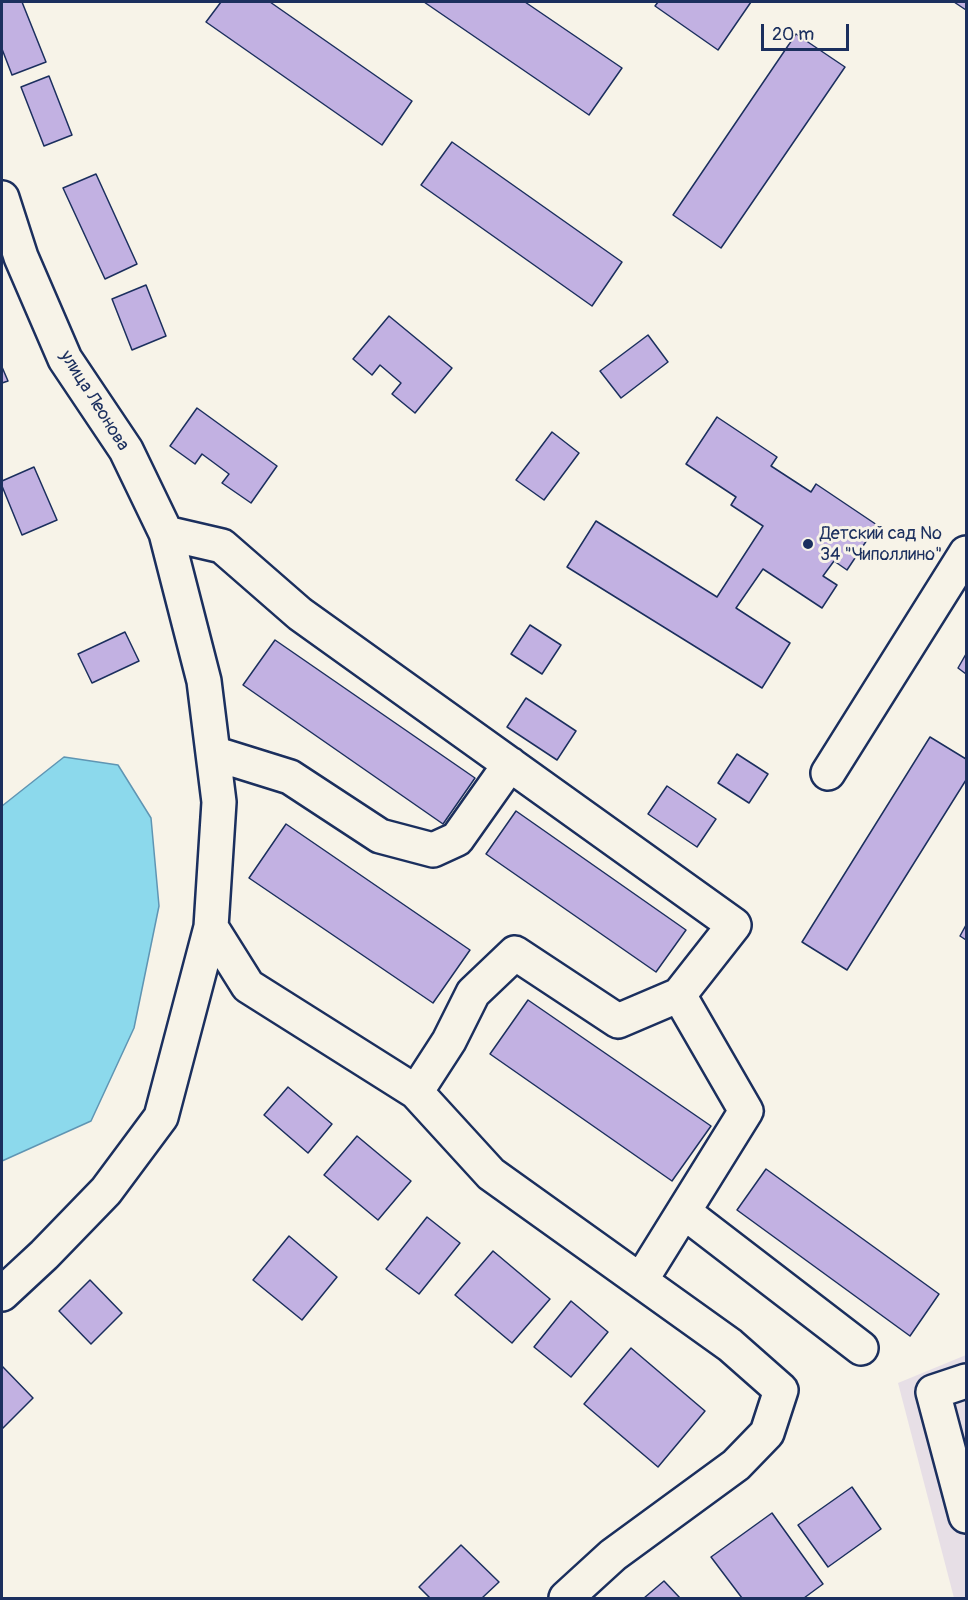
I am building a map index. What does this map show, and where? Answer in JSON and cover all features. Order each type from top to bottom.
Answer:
[{"type":"street","name":"улица Леонова","points":[[2,198],[21,257],[65,359],[126,450],[166,534],[204,681],[219,802],[211,927],[161,1117],[106,1191],[44,1255],[2,1294]]},
{"type":"street","points":[[166,534],[222,546],[300,614],[734,925],[679,995],[618,1021],[515,953],[473,993],[449,1041],[416,1092]]},
{"type":"street","points":[[828,773],[966,554]]},
{"type":"street","points":[[213,753],[290,777],[380,836],[433,850],[457,839],[510,764]]},
{"type":"street","points":[[211,927],[248,986],[416,1092],[491,1174],[730,1345],[781,1390],[767,1433],[736,1465],[613,1555],[566,1599]]},
{"type":"street","points":[[642,1280],[746,1111],[679,995]]},
{"type":"street","points":[[684,1212],[861,1348]]},
{"type":"street","points":[[966,1381],[933,1392],[966,1516]]},
{"type":"shaded area","points":[[966,1355],[966,1598],[954,1598],[898,1383]]},
{"type":"water","points":[[64,757],[118,765],[151,818],[159,906],[134,1028],[91,1121],[2,1161],[2,806]]},
{"type":"building","points":[[2,2],[22,2],[46,62],[12,75],[2,49]]},
{"type":"building","points":[[221,2],[270,2],[412,101],[382,145],[206,22]]},
{"type":"building","points":[[424,2],[525,2],[622,68],[589,115]]},
{"type":"building","points":[[658,2],[751,2],[718,50],[655,6]]},
{"type":"building","points":[[954,2],[966,2],[966,10]]},
{"type":"building","points":[[796,34],[845,67],[721,248],[673,215]]},
{"type":"building","points":[[49,76],[72,135],[44,146],[21,87]]},
{"type":"building","points":[[452,142],[622,262],[592,306],[421,185]]},
{"type":"building","points":[[96,174],[137,264],[105,279],[63,188]]},
{"type":"building","points":[[146,285],[166,336],[132,350],[112,299]]},
{"type":"building","points":[[389,316],[452,368],[415,413],[392,394],[401,383],[380,365],[372,375],[353,359]]},
{"type":"building","points":[[648,335],[668,362],[621,398],[600,371]]},
{"type":"building","points":[[2,367],[8,381],[2,383]]},
{"type":"building","points":[[197,408],[277,466],[251,503],[222,483],[229,474],[202,454],[195,464],[170,446]]},
{"type":"building","name":"Детский сад № 34 \"Чиполлино\"","points":[[717,417],[777,457],[771,466],[811,492],[816,484],[877,525],[847,570],[834,561],[823,576],[837,585],[822,608],[763,569],[736,608],[790,643],[762,688],[567,567],[596,521],[717,597],[763,526],[731,505],[736,497],[686,464]]},
{"type":"building","points":[[552,432],[579,453],[544,500],[516,480]]},
{"type":"building","points":[[34,467],[57,520],[22,535],[2,481]]},
{"type":"building","points":[[530,625],[561,645],[542,674],[511,654]]},
{"type":"building","points":[[125,632],[139,661],[92,683],[78,654]]},
{"type":"building","points":[[275,640],[475,778],[443,824],[243,685]]},
{"type":"building","points":[[966,654],[966,674],[958,668]]},
{"type":"building","points":[[526,698],[576,731],[557,760],[507,727]]},
{"type":"building","points":[[930,737],[966,759],[966,780],[847,970],[802,942]]},
{"type":"building","points":[[737,754],[768,774],[749,803],[718,783]]},
{"type":"building","points":[[667,786],[716,819],[697,847],[648,814]]},
{"type":"building","points":[[516,811],[686,930],[656,972],[486,854]]},
{"type":"building","points":[[286,824],[470,950],[433,1003],[249,878]]},
{"type":"building","points":[[966,925],[966,940],[960,936]]},
{"type":"building","points":[[528,1000],[711,1126],[672,1181],[490,1054]]},
{"type":"building","points":[[288,1087],[332,1124],[308,1153],[264,1115]]},
{"type":"building","points":[[357,1136],[411,1181],[378,1220],[324,1175]]},
{"type":"building","points":[[766,1169],[939,1294],[910,1336],[737,1210]]},
{"type":"building","points":[[427,1217],[460,1243],[419,1294],[386,1269]]},
{"type":"building","points":[[289,1236],[337,1277],[302,1320],[253,1280]]},
{"type":"building","points":[[493,1251],[550,1299],[512,1343],[455,1295]]},
{"type":"building","points":[[90,1280],[122,1313],[91,1344],[59,1311]]},
{"type":"building","points":[[571,1301],[608,1332],[571,1377],[534,1347]]},
{"type":"building","points":[[631,1348],[705,1411],[658,1467],[584,1404]]},
{"type":"building","points":[[2,1366],[33,1398],[2,1429]]},
{"type":"building","points":[[852,1487],[881,1529],[828,1567],[798,1525]]},
{"type":"building","points":[[772,1513],[823,1584],[804,1598],[742,1598],[711,1557]]},
{"type":"building","points":[[461,1545],[499,1582],[482,1598],[430,1598],[419,1587]]},
{"type":"building","points":[[664,1581],[680,1598],[644,1598]]},
{"type":"place","name":"Детский сад № 34 \"Чиполлино\"","points":[[808,544]]}]
